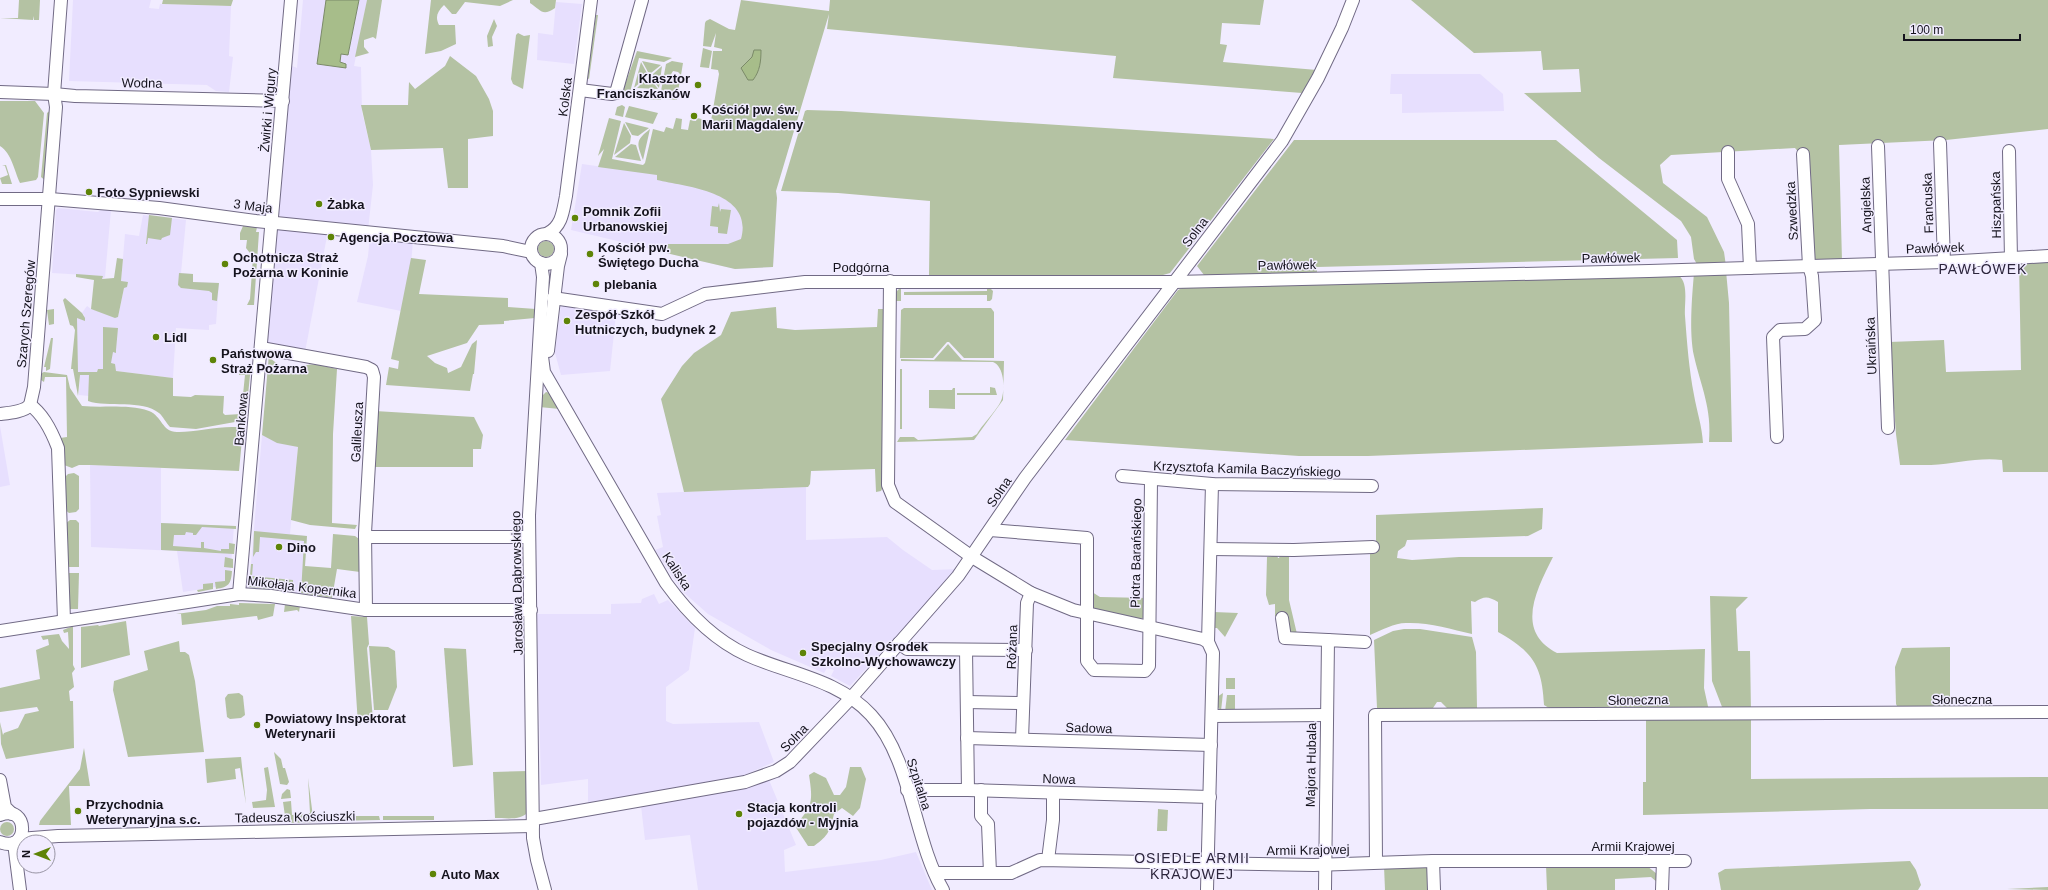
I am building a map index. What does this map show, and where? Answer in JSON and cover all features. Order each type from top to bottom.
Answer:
[{"type":"street","name":"Szarych Szeregów","points":[[30,404],[34,387],[50,199],[56,108],[54,94],[61,0]]},
{"type":"street","name":"Żwirki i Wigury","points":[[272,222],[291,0]]},
{"type":"street","name":"Kolska","points":[[548,233],[554,230],[560,222],[566,196],[591,0]]},
{"type":"street","points":[[580,90],[612,94],[616,93],[642,0]]},
{"type":"street","name":"Solna","points":[[533,822],[745,782],[761,777],[790,762],[851,698],[958,576],[1025,478],[1288,131],[1318,78],[1342,28],[1353,0]]},
{"type":"street","name":"Wodna","points":[[0,92],[75,96],[143,96],[283,101]]},
{"type":"street","name":"Francuska","points":[[1940,143],[1944,262]]},
{"type":"street","name":"Angielska","points":[[1878,146],[1882,264]]},
{"type":"street","name":"Hiszpańska","points":[[2009,151],[2011,259]]},
{"type":"street","points":[[1728,152],[1728,179],[1748,224],[1750,268]]},
{"type":"street","name":"Szwedzka","points":[[1777,437],[1773,337],[1780,330],[1805,329],[1815,320],[1812,276],[1809,266],[1804,154]]},
{"type":"street","name":"Kolska","points":[[561,250],[567,218],[566,196]]},
{"type":"street","name":"3 Maja","points":[[0,199],[50,199],[160,208],[272,222],[503,246],[532,246]]},
{"type":"street","name":"Bankowa","points":[[239,594],[272,222]]},
{"type":"street","points":[[537,395],[552,384],[548,350],[553,298],[561,250],[559,240],[554,235],[548,233],[542,234],[532,246],[535,259],[541,263],[553,263],[561,250]]},
{"type":"street","name":"Pawłówek","points":[[1174,282],[1750,268],[1944,262],[2048,256]]},
{"type":"street","name":"Jarosława Dąbrowskiego","points":[[541,263],[543,277],[540,341],[537,361],[537,395],[530,494],[529,537],[533,822],[535,852],[545,890]]},
{"type":"street","name":"Ukraińska","points":[[1882,264],[1888,428]]},
{"type":"street","points":[[890,281],[888,485],[895,502],[972,557],[1031,594],[1073,610],[1203,638],[1208,642]]},
{"type":"street","name":"Podgórna","points":[[553,298],[662,314],[705,294],[805,282],[1174,282]]},
{"type":"street","name":"Jarosława Dąbrowskiego","points":[[540,341],[544,372],[552,384]]},
{"type":"street","name":"Galileusza","points":[[261,348],[372,370],[374,377],[365,537],[366,610]]},
{"type":"street","name":"Kaliska","points":[[552,384],[666,583],[692,614],[714,634],[746,654],[823,682],[851,698]]},
{"type":"street","points":[[0,414],[18,411],[28,407],[30,404],[38,410],[58,448],[64,620]]},
{"type":"street","name":"Krzysztofa Kamila Baczyńskiego","points":[[1122,476],[1150,480],[1212,484],[1372,486]]},
{"type":"street","name":"Piotra Barańskiego","points":[[1085,613],[1087,661],[1094,670],[1145,671],[1149,666],[1150,480]]},
{"type":"street","points":[[1207,890],[1213,653],[1208,642],[1212,484]]},
{"type":"street","points":[[990,530],[1087,538],[1085,613]]},
{"type":"street","points":[[365,537],[529,537]]},
{"type":"street","points":[[1211,549],[1294,550],[1373,547]]},
{"type":"street","name":"Mikołaja Kopernika","points":[[0,631],[239,594],[271,596],[366,610],[531,610]]},
{"type":"street","name":"Różana","points":[[1022,739],[1022,703],[1026,650],[1027,603],[1031,594]]},
{"type":"street","points":[[1282,618],[1285,638],[1365,642]]},
{"type":"street","name":"Majora Hubala","points":[[1325,890],[1324,864],[1328,640]]},
{"type":"street","points":[[899,643],[907,649],[1026,650]]},
{"type":"street","points":[[966,650],[968,790]]},
{"type":"street","name":"Szpitalna","points":[[851,698],[870,714],[885,734],[901,769],[935,873],[943,890]]},
{"type":"street","points":[[967,702],[1022,703]]},
{"type":"street","name":"Słoneczna","points":[[1376,862],[1375,715],[2048,712]]},
{"type":"street","points":[[1212,716],[1326,715]]},
{"type":"street","name":"Sadowa","points":[[967,738],[1211,745]]},
{"type":"street","points":[[0,780],[6,815]]},
{"type":"street","name":"Nowa","points":[[907,790],[981,790],[1210,797]]},
{"type":"street","points":[[981,790],[981,816],[988,824],[990,873]]},
{"type":"street","points":[[1048,860],[1052,835],[1053,792]]},
{"type":"street","name":"Tadeusza Kościuszki","points":[[6,815],[22,822],[27,829],[58,836],[533,822]]},
{"type":"street","points":[[21,834],[23,830],[22,822]]},
{"type":"street","name":"Tadeusza Kościuszki","points":[[1,843],[10,844],[16,841]]},
{"type":"street","points":[[1,843],[5,847],[19,884]]},
{"type":"street","name":"Armii Krajowej","points":[[935,873],[1011,873],[1040,860],[1208,864],[1324,864],[1433,860],[1685,861]]},
{"type":"street","points":[[1433,860],[1434,890]]},
{"type":"street","points":[[1662,890],[1663,861]]},
{"type":"street","points":[[19,874],[19,884]]},
{"type":"shaded area","points":[[19,0],[40,0],[39,20],[34,20],[33,16],[33,20],[0,18],[18,18]]},
{"type":"shaded area","points":[[73,0],[151,0],[149,8],[159,9],[160,4],[231,6],[229,56],[233,57],[229,92],[216,91],[207,85],[69,81]]},
{"type":"shaded area","points":[[163,0],[233,0],[231,6],[162,4]]},
{"type":"shaded area","points":[[303,0],[367,0],[354,66],[361,67],[362,112],[371,150],[373,185],[368,230],[283,218],[278,214],[290,65],[297,68]]},
{"type":"shaded area","points":[[326,0],[359,0],[348,55],[341,54],[340,62],[346,64],[346,68],[317,64]]},
{"type":"shaded area","points":[[367,0],[382,0],[376,39],[373,37],[364,40],[364,47],[369,53],[355,57]]},
{"type":"shaded area","points":[[431,0],[513,0],[500,6],[465,2],[456,14],[452,14],[444,5],[437,15],[437,19],[439,25],[455,25],[456,44],[441,51],[425,54]]},
{"type":"shaded area","points":[[530,0],[556,0],[555,8],[551,11],[542,12],[530,3]]},
{"type":"shaded area","points":[[741,0],[829,11],[830,0],[1264,0],[1260,25],[1222,23],[1220,44],[1227,45],[1223,62],[1317,70],[1306,92],[1300,95],[1302,93],[1113,78],[1116,56],[827,29],[829,14],[776,191],[777,198],[773,267],[735,269],[653,250],[659,244],[728,244],[741,239],[742,223],[738,211],[728,202],[716,194],[701,189],[657,180],[657,175],[598,167],[604,149],[598,156],[609,118],[621,121],[612,159],[643,165],[645,163],[653,129],[664,132],[666,127],[673,129],[676,118],[682,119],[681,129],[688,130],[690,120],[696,121],[697,118],[711,121],[719,74],[718,70],[711,69],[713,51],[722,51],[722,49],[714,47],[716,33],[711,47],[703,46],[705,23],[710,19],[729,29],[735,30]]},
{"type":"shaded area","points":[[1411,0],[2048,0],[2048,129],[1946,140],[1839,145],[1842,261],[1814,261],[1800,154],[1795,148],[1671,155],[1660,165],[1663,183],[1707,217],[1724,252],[1726,266],[1698,266],[1694,259],[1691,237],[1681,221],[1599,158],[1524,93],[1581,92],[1579,69],[1543,70],[1541,51],[1474,53]]},
{"type":"shaded area","points":[[556,2],[582,4],[574,64],[537,60],[538,33],[553,35]]},
{"type":"shaded area","points":[[596,15],[598,15],[589,79],[587,78]]},
{"type":"shaded area","points":[[494,19],[497,26],[492,37],[493,46],[488,47],[487,36]]},
{"type":"shaded area","points":[[518,33],[524,36],[530,35],[523,89],[513,84],[511,79],[516,35]]},
{"type":"shaded area","points":[[703,48],[712,51],[709,68],[700,67]]},
{"type":"shaded area","points":[[754,50],[761,50],[760,66],[753,80],[748,80],[741,68],[752,57]]},
{"type":"shaded area","points":[[637,51],[672,58],[664,62],[639,58],[629,96],[624,95],[622,93]]},
{"type":"shaded area","points":[[450,56],[476,76],[489,99],[493,111],[493,136],[468,139],[468,188],[448,188],[443,148],[371,150],[361,105],[408,105],[409,82],[415,89],[445,66]]},
{"type":"shaded area","points":[[642,61],[661,65],[651,73],[648,72]]},
{"type":"shaded area","points":[[672,61],[683,63],[681,75],[678,72],[673,71],[670,76],[674,81],[680,79],[677,100],[666,99],[661,91],[666,64]]},
{"type":"shaded area","points":[[641,62],[647,73],[645,78],[634,88]]},
{"type":"shaded area","points":[[662,66],[659,88],[653,80],[653,74]]},
{"type":"shaded area","points":[[1391,74],[1480,74],[1503,94],[1504,111],[1402,113],[1402,94],[1390,94]]},
{"type":"shaded area","points":[[646,79],[649,82],[652,81],[658,89],[637,88]]},
{"type":"shaded area","points":[[633,92],[659,92],[661,100],[631,98]]},
{"type":"shaded area","points":[[0,101],[35,101],[44,113],[38,177],[36,180],[20,183],[10,158],[0,146]]},
{"type":"shaded area","points":[[622,105],[625,107],[623,117],[615,115],[617,107]]},
{"type":"shaded area","points":[[629,106],[658,113],[653,124],[625,117]]},
{"type":"shaded area","points":[[52,109],[47,182],[41,177],[47,113]]},
{"type":"shaded area","points":[[805,111],[1274,139],[1170,273],[1163,275],[929,275],[930,201],[838,193],[781,191]]},
{"type":"shaded area","points":[[625,122],[649,128],[638,136],[632,135]]},
{"type":"shaded area","points":[[624,123],[631,136],[630,143],[614,155]]},
{"type":"shaded area","points":[[650,129],[643,160],[639,150],[639,143],[642,137]]},
{"type":"shaded area","points":[[1294,140],[1556,140],[1677,240],[1678,258],[1317,267],[1317,274],[1204,275],[1197,266]]},
{"type":"shaded area","points":[[631,144],[636,145],[641,161],[615,157]]},
{"type":"shaded area","points":[[582,164],[776,191],[777,198],[773,267],[735,269],[571,230]]},
{"type":"shaded area","points":[[6,165],[12,184],[2,184],[0,178],[8,175],[5,166],[2,166]]},
{"type":"shaded area","points":[[719,203],[720,212],[721,209],[731,210],[727,234],[718,233],[718,227],[710,226],[712,206],[718,207]]},
{"type":"shaded area","points":[[58,208],[98,212],[102,209],[111,210],[105,277],[102,279],[102,276],[52,273],[56,210]]},
{"type":"shaded area","points":[[143,215],[186,220],[181,273],[193,274],[193,282],[219,283],[216,324],[209,325],[209,330],[176,328],[173,378],[107,370],[98,372],[77,372],[77,318],[85,316],[82,313],[87,306],[91,309],[118,317],[124,288],[121,281],[125,234],[139,236]]},
{"type":"shaded area","points":[[149,215],[172,218],[170,235],[162,238],[161,240],[148,238],[146,244]]},
{"type":"shaded area","points":[[243,226],[257,227],[256,232],[259,232],[254,305],[247,305],[250,299],[253,257],[246,248],[247,240],[240,240],[240,233]]},
{"type":"shaded area","points":[[279,228],[328,231],[305,352],[267,345],[266,341],[275,232]]},
{"type":"shaded area","points":[[370,236],[413,240],[411,265],[401,311],[357,302],[368,256]]},
{"type":"shaded area","points":[[543,241],[549,241],[554,246],[552,255],[549,257],[543,257],[538,252],[538,246]]},
{"type":"shaded area","points":[[117,258],[123,259],[121,281],[128,282],[127,287],[124,288],[118,317],[115,318],[91,309],[94,280],[76,277],[76,274],[103,276],[102,279],[114,278]]},
{"type":"shaded area","points":[[411,258],[426,260],[419,294],[508,298],[508,307],[536,309],[535,318],[504,321],[504,324],[479,325],[467,343],[427,356],[435,363],[447,368],[448,373],[461,367],[472,344],[477,340],[474,374],[470,391],[386,385],[389,367],[398,369],[399,361],[391,359]]},
{"type":"shaded area","points":[[2048,259],[2048,472],[2003,472],[2002,460],[1993,459],[1931,465],[1900,465],[1896,434],[1889,342],[1944,340],[1946,372],[2021,370],[2019,261]]},
{"type":"shaded area","points":[[1726,271],[1729,303],[1732,442],[1709,442],[1709,419],[1692,347],[1691,314],[1694,273]]},
{"type":"shaded area","points":[[179,273],[193,274],[193,282],[219,283],[217,301],[212,300],[212,293],[209,291],[181,288],[178,285]]},
{"type":"shaded area","points":[[1679,276],[1682,279],[1685,289],[1685,316],[1689,366],[1703,443],[1368,456],[1299,456],[1065,440],[1178,290],[1184,287]]},
{"type":"shaded area","points":[[987,285],[993,291],[992,299],[990,301],[987,301],[987,295],[904,295],[904,292],[987,291]]},
{"type":"shaded area","points":[[901,287],[901,301],[896,301],[896,292]]},
{"type":"shaded area","points":[[65,298],[82,313],[85,318],[85,321],[77,318],[78,372],[97,372],[98,369],[103,369],[103,327],[118,328],[116,353],[113,352],[111,363],[115,364],[116,371],[173,378],[173,396],[224,396],[223,413],[225,415],[241,414],[245,375],[239,375],[239,371],[247,370],[248,366],[251,365],[245,425],[235,422],[196,429],[170,427],[160,414],[144,406],[105,404],[88,401],[89,375],[80,375],[78,396],[73,369],[71,369],[75,330],[73,326],[70,325],[63,300]]},
{"type":"shaded area","points":[[561,305],[616,314],[610,371],[561,375],[555,353]]},
{"type":"shaded area","points":[[776,307],[777,328],[795,330],[877,327],[878,309],[886,309],[883,487],[881,491],[876,492],[875,469],[811,471],[810,484],[808,487],[684,492],[661,399],[682,366],[694,353],[721,335],[731,312]]},
{"type":"shaded area","points":[[904,308],[991,308],[994,312],[994,358],[964,358],[949,342],[947,342],[933,358],[900,358],[901,310]]},
{"type":"shaded area","points":[[54,309],[54,324],[49,325],[47,310]]},
{"type":"shaded area","points":[[51,338],[53,338],[50,369],[46,371],[46,367],[44,367]]},
{"type":"shaded area","points":[[948,344],[962,360],[1004,361],[1003,385],[1003,378],[999,368],[997,364],[993,362],[901,361],[901,359],[934,360]]},
{"type":"shaded area","points":[[269,354],[271,354],[271,359],[289,372],[302,366],[312,364],[337,369],[333,434],[332,523],[357,525],[355,529],[310,525],[291,520],[298,447],[277,443],[262,435]]},
{"type":"shaded area","points":[[900,369],[902,369],[902,429],[900,429]]},
{"type":"shaded area","points":[[42,373],[67,375],[70,388],[82,406],[124,407],[149,411],[157,416],[165,427],[177,432],[231,427],[243,429],[239,471],[90,465],[79,465],[72,468],[64,465],[60,438],[67,437],[66,377],[45,377],[44,382],[41,380]]},
{"type":"shaded area","points":[[80,375],[89,375],[89,396],[79,395]]},
{"type":"shaded area","points":[[990,387],[995,388],[997,395],[957,395],[957,393],[990,393]]},
{"type":"shaded area","points":[[955,388],[955,409],[929,408],[929,390],[952,390]]},
{"type":"shaded area","points":[[1003,390],[1003,400],[974,440],[897,442],[900,437],[914,437],[918,440],[972,437],[977,434],[1001,402]]},
{"type":"shaded area","points":[[546,392],[550,393],[560,409],[539,407],[542,396]]},
{"type":"shaded area","points":[[375,411],[474,417],[483,435],[481,449],[473,449],[473,467],[372,467]]},
{"type":"shaded area","points":[[0,426],[10,485],[0,487]]},
{"type":"shaded area","points":[[262,435],[298,447],[290,534],[307,536],[305,594],[249,587]]},
{"type":"shaded area","points":[[90,465],[161,468],[161,523],[234,526],[230,579],[222,586],[183,592],[177,551],[91,547]]},
{"type":"shaded area","points":[[74,473],[79,476],[79,509],[76,512],[69,513],[64,509],[63,479],[68,474]]},
{"type":"shaded area","points":[[806,487],[806,540],[887,537],[932,570],[959,569],[850,686],[831,676],[834,670],[827,668],[824,673],[771,650],[708,614],[682,591],[655,550],[663,547],[657,516],[661,515],[657,493]]},
{"type":"shaded area","points":[[1543,508],[1542,529],[1528,536],[1407,540],[1405,546],[1398,551],[1397,558],[1412,560],[1459,557],[1553,557],[1541,582],[1533,609],[1533,621],[1536,633],[1544,644],[1557,653],[1705,649],[1704,688],[1709,711],[1557,713],[1544,705],[1541,680],[1533,661],[1520,646],[1498,632],[1498,602],[1489,598],[1484,598],[1475,602],[1471,601],[1472,634],[1431,625],[1402,623],[1392,625],[1370,635],[1370,554],[1376,546],[1376,515]]},
{"type":"shaded area","points":[[70,520],[76,520],[79,523],[79,567],[67,567],[65,524]]},
{"type":"shaded area","points":[[161,523],[236,526],[236,529],[202,527],[196,535],[186,532],[185,535],[174,535],[173,546],[201,548],[201,542],[204,542],[204,548],[221,551],[221,549],[229,549],[229,543],[235,544],[234,554],[161,550]]},
{"type":"shaded area","points":[[254,531],[307,536],[305,566],[331,568],[333,534],[355,536],[362,541],[363,598],[360,598],[360,572],[337,569],[332,598],[301,593],[304,541],[260,537],[259,552],[256,552],[253,557]]},
{"type":"shaded area","points":[[1289,554],[1289,600],[1297,634],[1290,634],[1287,617],[1275,616],[1275,604],[1269,605],[1266,595],[1267,557],[1277,555],[1279,558],[1280,555]]},
{"type":"shaded area","points":[[225,557],[233,559],[233,568],[224,567]]},
{"type":"shaded area","points":[[251,564],[253,564],[252,576],[293,580],[293,591],[249,587]]},
{"type":"shaded area","points":[[225,570],[232,571],[230,582],[227,586],[216,589],[215,582],[225,581]]},
{"type":"shaded area","points":[[68,573],[79,573],[78,609],[68,609]]},
{"type":"shaded area","points":[[213,583],[213,589],[198,592],[197,590],[203,589],[203,584]]},
{"type":"shaded area","points":[[1092,592],[1100,597],[1147,598],[1147,615],[1141,619],[1093,608]]},
{"type":"shaded area","points":[[654,594],[659,604],[668,600],[695,628],[689,670],[666,687],[666,721],[673,724],[759,722],[774,762],[742,776],[588,804],[588,779],[541,785],[537,614],[611,614],[611,604],[641,603],[642,599]]},
{"type":"shaded area","points":[[1710,596],[1748,597],[1736,609],[1738,651],[1750,651],[1751,712],[1724,712],[1712,681]]},
{"type":"shaded area","points":[[239,603],[275,604],[273,616],[258,620],[257,616],[182,625],[181,614],[176,614],[206,610],[217,606],[230,606],[230,604],[239,605]]},
{"type":"shaded area","points":[[285,604],[300,606],[299,612],[297,610],[284,612]]},
{"type":"shaded area","points":[[1214,612],[1238,613],[1225,637],[1217,628],[1214,628]]},
{"type":"shaded area","points":[[351,616],[367,617],[369,644],[367,648],[373,720],[363,719],[361,724],[358,725]]},
{"type":"shaded area","points":[[126,621],[130,655],[81,668],[81,627],[99,626]]},
{"type":"shaded area","points":[[73,626],[73,665],[75,669],[72,673],[74,687],[69,691],[70,701],[73,701],[74,748],[6,759],[1,744],[0,722],[3,735],[4,733],[18,728],[25,714],[39,711],[37,707],[0,712],[0,688],[40,679],[36,650],[49,645],[48,639],[43,640],[41,636],[59,634],[62,641],[69,649],[68,632],[64,633],[63,630]]},
{"type":"shaded area","points":[[1420,629],[1472,637],[1476,652],[1477,708],[1447,708],[1441,702],[1437,702],[1433,708],[1384,713],[1377,708],[1374,640],[1393,631]]},
{"type":"shaded area","points":[[179,641],[180,652],[185,652],[189,655],[195,681],[204,752],[128,757],[113,690],[114,681],[148,670],[144,651]]},
{"type":"shaded area","points":[[369,646],[388,647],[395,651],[397,687],[388,710],[374,710]]},
{"type":"shaded area","points":[[1950,647],[1950,711],[1899,710],[1896,704],[1895,667],[1902,648]]},
{"type":"shaded area","points":[[444,648],[466,649],[473,765],[453,767]]},
{"type":"shaded area","points":[[1226,678],[1235,678],[1235,689],[1226,689]]},
{"type":"shaded area","points":[[239,693],[243,696],[245,715],[241,718],[230,719],[227,717],[225,698],[228,694]]},
{"type":"shaded area","points":[[1223,693],[1221,711],[1217,706],[1217,697]]},
{"type":"shaded area","points":[[1227,695],[1235,695],[1235,712],[1225,712]]},
{"type":"shaded area","points":[[1751,716],[1751,779],[2048,777],[2048,809],[1870,809],[1643,815],[1643,782],[1646,782],[1646,718]]},
{"type":"shaded area","points":[[84,748],[90,786],[69,786],[71,825],[39,825],[40,821],[80,769]]},
{"type":"shaded area","points":[[274,752],[281,759],[283,768],[285,768],[289,782],[287,785],[280,784]]},
{"type":"shaded area","points":[[241,757],[246,804],[240,768],[235,769],[236,779],[207,783],[205,759]]},
{"type":"shaded area","points":[[268,767],[275,807],[253,808],[252,802],[266,800],[267,790],[264,768]]},
{"type":"shaded area","points":[[850,767],[861,767],[866,779],[860,808],[853,816],[842,808],[834,814],[830,829],[826,836],[814,846],[808,846],[795,826],[805,813],[810,803],[811,791],[809,775],[814,772],[826,778],[834,795],[840,795],[846,787]]},
{"type":"shaded area","points":[[528,771],[529,811],[518,818],[495,818],[493,772]]},
{"type":"shaded area","points":[[308,778],[313,817],[320,818],[320,822],[286,823],[283,802],[291,801],[292,815],[310,813]]},
{"type":"shaded area","points":[[769,780],[796,845],[784,850],[785,872],[881,860],[916,852],[932,890],[698,890],[690,835],[645,840],[641,806],[683,800]]},
{"type":"shaded area","points":[[287,789],[290,790],[291,798],[281,799],[282,794]]},
{"type":"shaded area","points":[[1158,809],[1168,810],[1167,831],[1157,831]]},
{"type":"shaded area","points":[[379,816],[380,820],[330,821],[330,818]]},
{"type":"shaded area","points":[[383,816],[434,816],[434,820],[383,820]]},
{"type":"shaded area","points":[[4,822],[10,822],[14,826],[14,832],[10,836],[4,836],[0,832],[0,826]]},
{"type":"shaded area","points":[[419,822],[419,824],[286,827],[287,825]]},
{"type":"shaded area","points":[[373,834],[372,836],[299,838],[299,836]]},
{"type":"shaded area","points":[[1910,861],[1916,870],[1921,885],[1918,890],[1721,890],[1718,873],[1725,869]]},
{"type":"shaded area","points":[[1546,865],[1647,866],[1657,874],[1658,883],[1651,877],[1615,879],[1615,890],[1547,890]]},
{"type":"shaded area","points":[[1384,866],[1426,866],[1431,873],[1431,890],[1385,890]]},
{"type":"shaded area","points":[[2048,887],[2048,890],[2007,889]]},
{"type":"place","name":"Klasztor Franciszkanów","points":[[698,85]]},
{"type":"place","name":"Kościół pw. św. Marii Magdaleny","points":[[694,116]]},
{"type":"place","name":"Foto Sypniewski","points":[[89,192]]},
{"type":"place","name":"Żabka","points":[[319,204]]},
{"type":"place","name":"Pomnik Zofii Urbanowskiej","points":[[575,218]]},
{"type":"place","name":"Agencja Pocztowa","points":[[331,237]]},
{"type":"place","name":"Kościół pw. Świętego Ducha","points":[[590,254]]},
{"type":"place","name":"Ochotnicza Straż Pożarna w Koninie","points":[[225,264]]},
{"type":"place","name":"plebania","points":[[596,284]]},
{"type":"place","name":"Zespół Szkół Hutniczych, budynek 2","points":[[567,321]]},
{"type":"place","name":"Lidl","points":[[156,337]]},
{"type":"place","name":"Państwowa Straż Pożarna","points":[[213,360]]},
{"type":"place","name":"Dino","points":[[279,547]]},
{"type":"place","name":"Specjalny Ośrodek Szkolno-Wychowawczy","points":[[803,653]]},
{"type":"place","name":"Powiatowy Inspektorat Weterynarii","points":[[257,725]]},
{"type":"place","name":"Przychodnia Weterynaryjna s.c.","points":[[78,811]]},
{"type":"place","name":"Stacja kontroli pojazdów - Myjnia","points":[[739,814]]},
{"type":"place","name":"Auto Max","points":[[433,874]]},
{"type":"district","name":"PAWŁÓWEK","points":[[1983,269]]},
{"type":"district","name":"OSIEDLE ARMII KRAJOWEJ","points":[[1192,866]]}]
